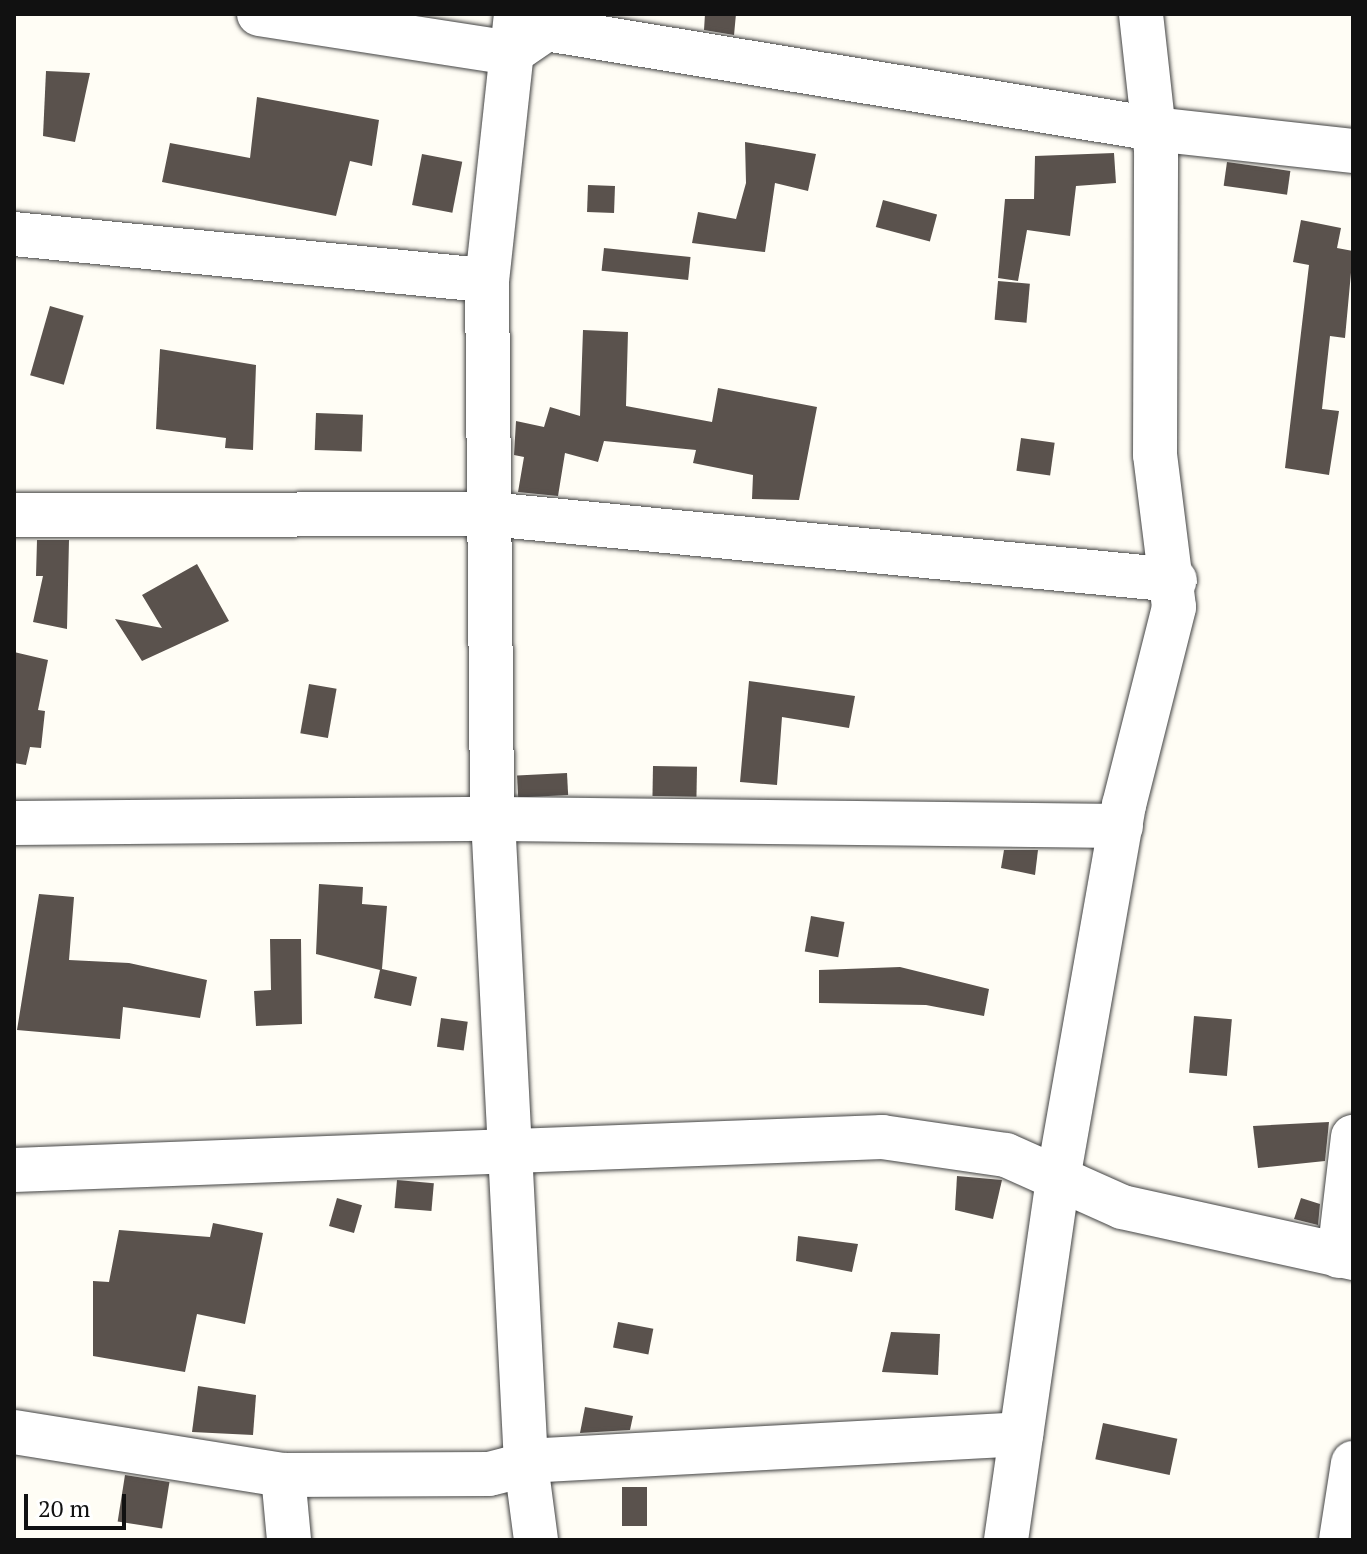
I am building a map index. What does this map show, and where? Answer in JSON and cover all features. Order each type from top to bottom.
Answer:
[{"type":"street","points":[[259,14],[514,34],[546,29],[1154,129],[1353,151]]},
{"type":"street","points":[[1006,1540],[1058,1179],[1121,826],[1175,580],[1155,455],[1154,129],[1141,14]]},
{"type":"street","points":[[514,34],[487,280],[493,819],[526,1464],[536,1540]]},
{"type":"street","points":[[14,234],[487,280]]},
{"type":"street","points":[[14,515],[489,514],[1175,580]]},
{"type":"street","points":[[14,823],[493,819],[1121,826]]},
{"type":"street","points":[[14,1170],[882,1137],[1006,1155],[1122,1207],[1346,1257],[1353,1137]]},
{"type":"street","points":[[14,1432],[283,1475],[489,1474],[526,1464],[1021,1434]]},
{"type":"street","points":[[1341,1540],[1353,1463]]},
{"type":"street","points":[[283,1475],[289,1540]]},
{"type":"building","points":[[705,14],[736,14],[734,35],[704,30]]},
{"type":"building","points":[[46,71],[90,73],[75,142],[43,136]]},
{"type":"building","points":[[257,97],[379,120],[372,166],[350,161],[336,216],[162,182],[170,143],[250,158]]},
{"type":"building","points":[[745,142],[816,154],[808,191],[775,183],[765,252],[692,243],[698,212],[736,219],[746,183]]},
{"type":"building","points":[[1114,153],[1116,183],[1076,186],[1070,236],[1027,230],[1018,281],[998,278],[1005,199],[1034,199],[1035,156]]},
{"type":"building","points":[[422,154],[462,162],[452,213],[412,205]]},
{"type":"building","points":[[1227,162],[1290,171],[1287,195],[1224,186]]},
{"type":"building","points":[[588,185],[615,186],[614,213],[587,212]]},
{"type":"building","points":[[883,200],[937,214],[930,242],[876,227]]},
{"type":"building","points":[[1301,220],[1341,228],[1337,248],[1353,251],[1345,338],[1330,336],[1322,409],[1339,411],[1329,475],[1285,468],[1309,265],[1293,262]]},
{"type":"building","points":[[604,248],[691,257],[688,280],[602,271]]},
{"type":"building","points":[[998,281],[1030,284],[1026,323],[995,320]]},
{"type":"building","points":[[50,306],[84,316],[64,385],[30,375]]},
{"type":"building","points":[[583,330],[628,332],[626,406],[712,422],[718,388],[817,407],[799,500],[752,499],[753,475],[693,463],[696,450],[604,441],[598,462],[565,453],[558,496],[518,492],[524,457],[514,455],[516,421],[544,427],[550,407],[580,416]]},
{"type":"building","points":[[160,349],[256,365],[253,450],[225,448],[226,438],[156,429]]},
{"type":"building","points":[[316,413],[363,415],[362,452],[315,450]]},
{"type":"building","points":[[1021,438],[1055,443],[1050,475],[1016,471]]},
{"type":"building","points":[[37,540],[69,540],[67,629],[33,622],[43,576],[36,576]]},
{"type":"building","points":[[197,564],[229,621],[142,661],[115,619],[162,628],[142,595]]},
{"type":"building","points":[[14,652],[48,660],[38,710],[45,711],[41,748],[30,747],[26,765],[14,763]]},
{"type":"building","points":[[749,681],[855,696],[849,728],[782,717],[777,785],[740,782]]},
{"type":"building","points":[[309,684],[337,689],[328,738],[300,733]]},
{"type":"building","points":[[653,766],[697,767],[696,797],[652,796]]},
{"type":"building","points":[[567,773],[568,795],[518,798],[517,776]]},
{"type":"building","points":[[1004,850],[1038,850],[1035,875],[1001,868]]},
{"type":"building","points":[[319,884],[363,887],[362,904],[387,906],[382,969],[417,977],[411,1006],[374,998],[380,970],[316,954]]},
{"type":"building","points":[[39,894],[74,897],[69,960],[129,963],[207,980],[200,1018],[123,1007],[120,1039],[17,1030]]},
{"type":"building","points":[[811,916],[844,922],[838,957],[805,951]]},
{"type":"building","points":[[270,939],[301,939],[302,1024],[256,1026],[254,991],[271,990]]},
{"type":"building","points":[[900,967],[989,989],[984,1016],[926,1005],[819,1003],[819,970]]},
{"type":"building","points":[[1194,1016],[1232,1019],[1227,1076],[1189,1073]]},
{"type":"building","points":[[441,1018],[468,1022],[464,1050],[437,1047]]},
{"type":"building","points":[[1329,1122],[1325,1161],[1258,1168],[1253,1126]]},
{"type":"building","points":[[957,1176],[1002,1180],[993,1219],[955,1210]]},
{"type":"building","points":[[397,1180],[434,1183],[431,1211],[395,1208]]},
{"type":"building","points":[[337,1198],[362,1205],[354,1233],[329,1226]]},
{"type":"building","points":[[1301,1198],[1320,1204],[1318,1225],[1294,1219]]},
{"type":"building","points":[[213,1223],[263,1233],[245,1324],[197,1314],[185,1372],[93,1356],[93,1281],[109,1282],[119,1230],[210,1237]]},
{"type":"building","points":[[798,1236],[858,1244],[852,1272],[796,1261]]},
{"type":"building","points":[[618,1322],[653,1329],[648,1354],[613,1348]]},
{"type":"building","points":[[891,1332],[940,1334],[938,1375],[882,1372]]},
{"type":"building","points":[[198,1386],[256,1395],[253,1435],[192,1432]]},
{"type":"building","points":[[585,1407],[633,1416],[630,1430],[580,1433]]},
{"type":"building","points":[[1103,1423],[1177,1439],[1170,1475],[1095,1459]]},
{"type":"building","points":[[125,1475],[169,1482],[162,1528],[118,1521]]},
{"type":"building","points":[[622,1487],[647,1487],[647,1526],[622,1526]]}]
